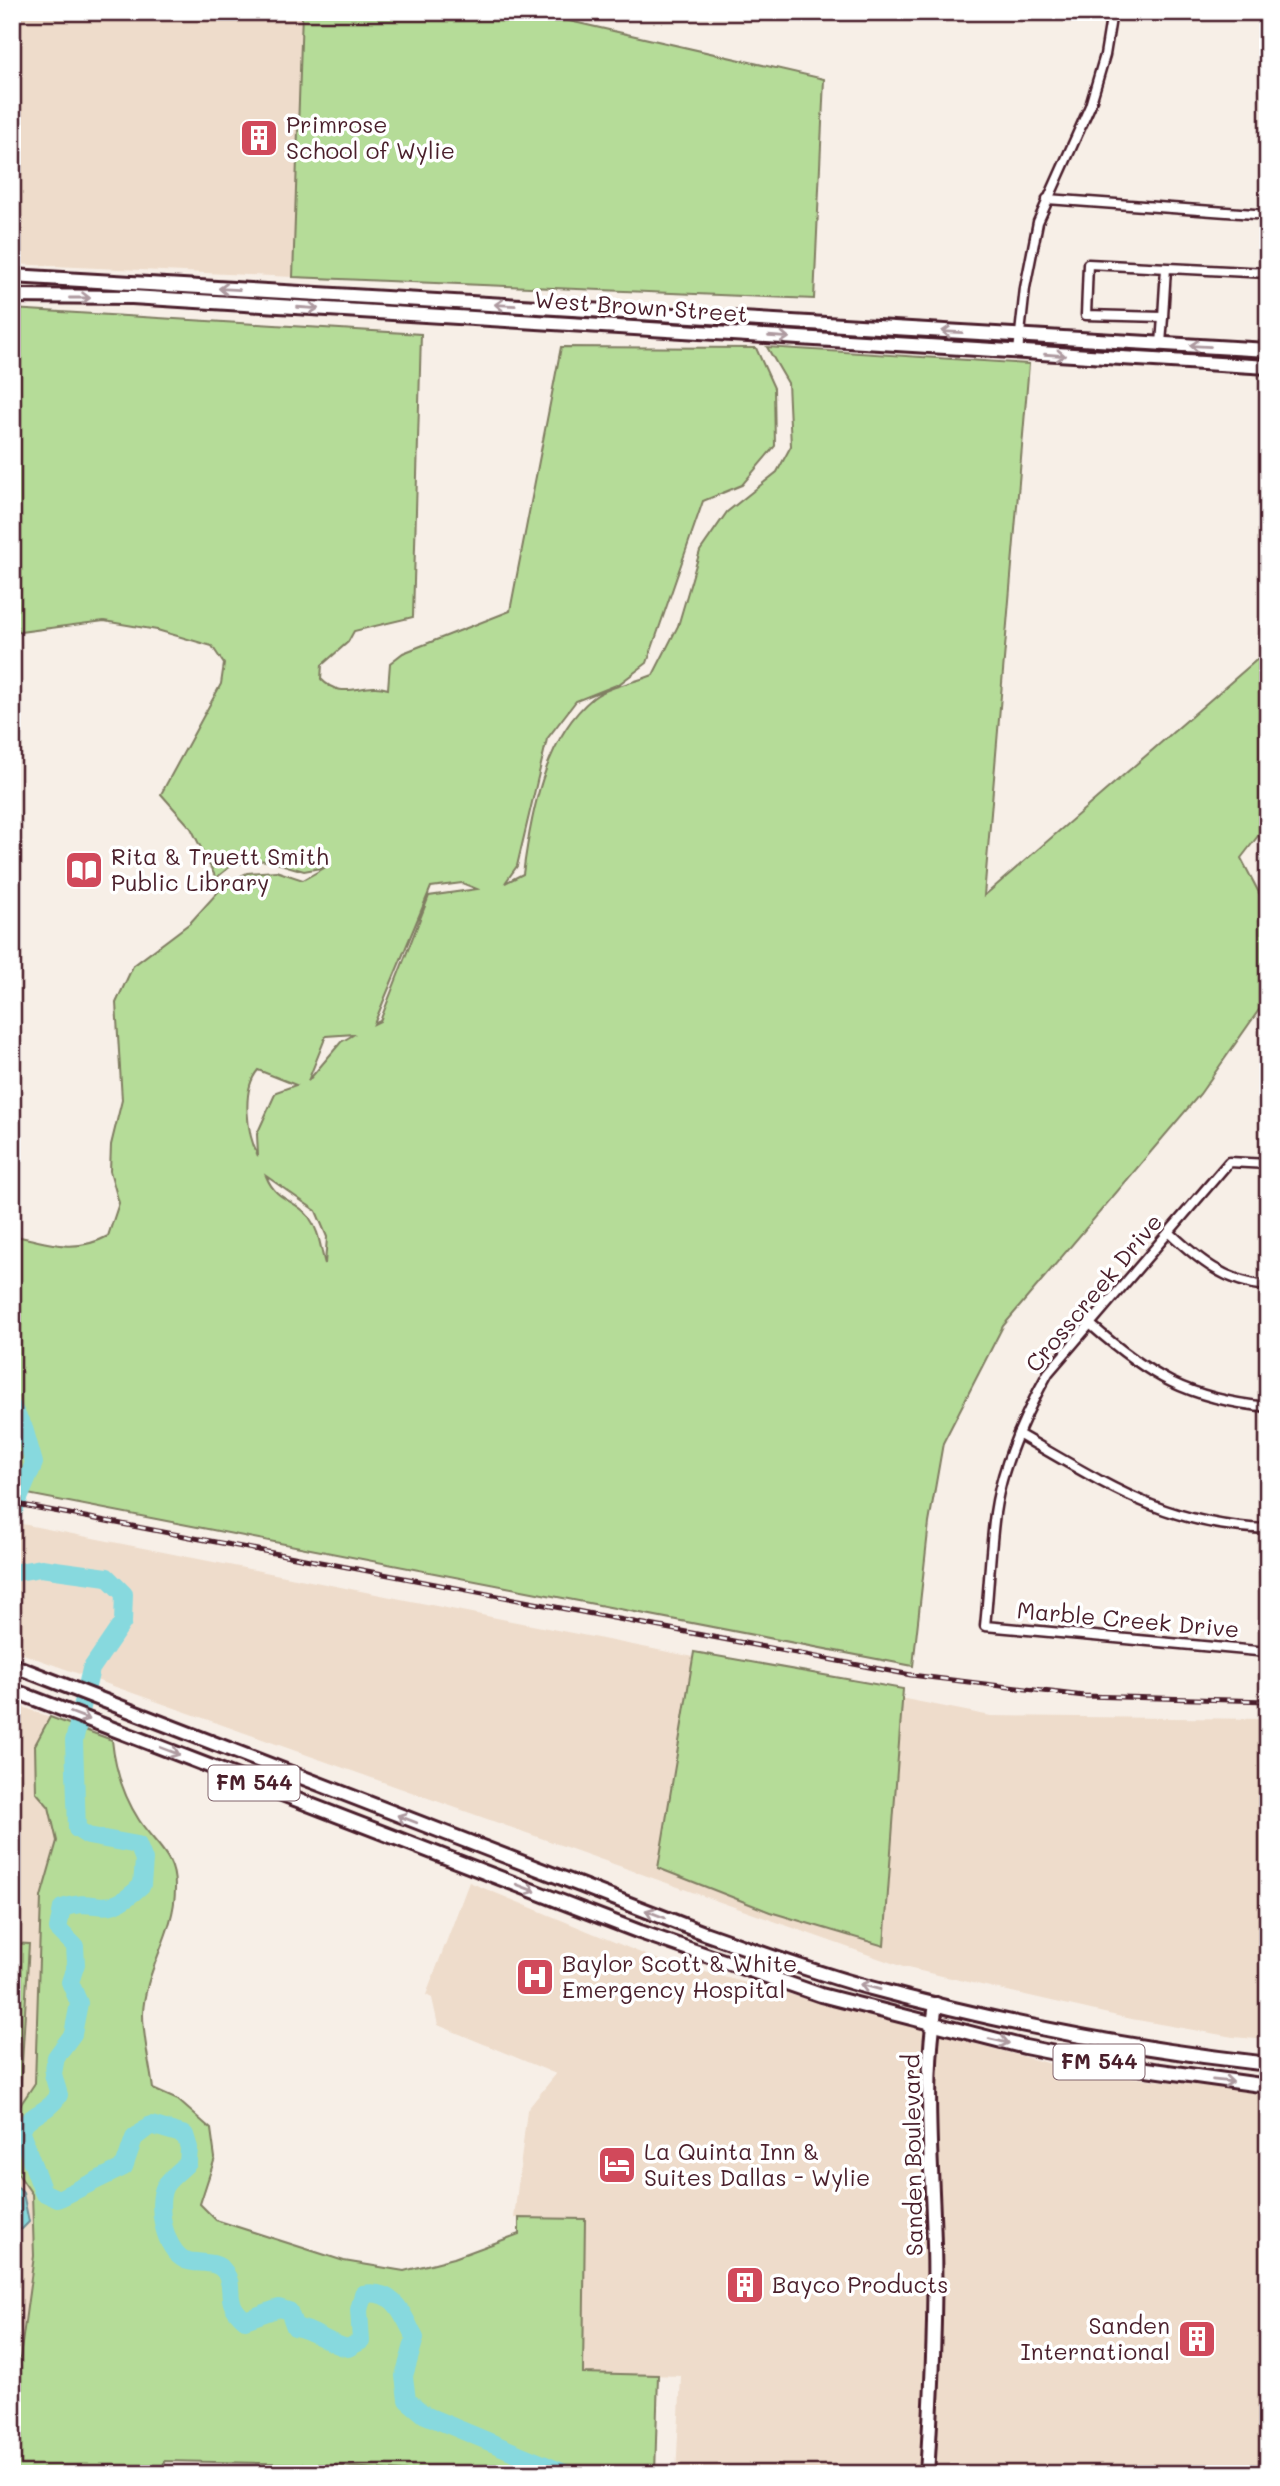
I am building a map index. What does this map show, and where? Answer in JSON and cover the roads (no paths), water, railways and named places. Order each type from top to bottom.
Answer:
[{"type":"main road","name":"West Brown Street","points":[[12,276],[1268,350]]},
{"type":"main road","points":[[132,297],[177,292],[186,286]]},
{"type":"main road","name":"West Brown Street","points":[[12,296],[132,297],[1268,367]]},
{"type":"main road","name":"FM 544","points":[[12,1665],[704,1933],[848,1981],[936,2004],[1114,2043],[1268,2064]]},
{"type":"main road","name":"FM 544","points":[[12,1690],[706,1956],[821,1995],[933,2026],[1110,2064],[1268,2086]]},
{"type":"main road","points":[[462,1863],[470,1843]]},
{"type":"main road","name":"Sanden Boulevard","points":[[927,2474],[936,2290],[930,2119],[936,2004]]},
{"type":"street","points":[[1018,352],[1038,222],[1090,106],[1105,55],[1112,12]]},
{"type":"street","points":[[1048,199],[1268,215]]},
{"type":"street","points":[[1163,317],[1086,314],[1088,264],[1268,273]]},
{"type":"street","points":[[1161,344],[1166,268]]},
{"type":"street","name":"Crosscreek Drive","points":[[985,1626],[995,1511],[1018,1434],[1048,1373],[1229,1162],[1268,1164]]},
{"type":"street","points":[[1169,1232],[1202,1264],[1232,1278],[1268,1286]]},
{"type":"street","points":[[1090,1324],[1133,1362],[1166,1381],[1199,1395],[1268,1407]]},
{"type":"street","points":[[1018,1434],[1109,1488],[1169,1514],[1230,1528],[1268,1530]]},
{"type":"street","name":"Marble Creek Drive","points":[[985,1626],[1268,1652]]},
{"type":"water","points":[[12,2181],[23,2193],[29,2222],[22,2229],[12,2231]]},
{"type":"waterway","points":[[12,1407],[24,1428],[34,1463],[12,1515]]},
{"type":"waterway","points":[[12,1573],[41,1568],[107,1577],[124,1594],[123,1622],[91,1669],[74,1741],[77,1829],[88,1836],[138,1845],[144,1860],[142,1885],[118,1903],[110,1906],[86,1904],[62,1908],[58,1929],[75,1946],[76,1964],[70,1982],[79,2003],[73,2034],[56,2057],[53,2074],[59,2095],[50,2106],[29,2120],[20,2130],[43,2192],[58,2199],[124,2167],[134,2138],[151,2125],[185,2135],[189,2148],[188,2163],[167,2183],[162,2194],[162,2215],[167,2237],[178,2255],[185,2260],[217,2265],[225,2272],[230,2284],[233,2306],[245,2320],[279,2308],[289,2311],[295,2327],[348,2348],[361,2341],[359,2310],[363,2294],[383,2295],[396,2305],[415,2338],[404,2376],[407,2400],[425,2415],[567,2474]]},
{"type":"railway","points":[[12,1503],[911,1675],[1084,1696],[1268,1701]]},
{"type":"place","name":"Primrose School of Wylie","points":[[259,138]]},
{"type":"place","name":"Rita & Truett Smith Public Library","points":[[84,870]]},
{"type":"place","name":"Baylor Scott & White Emergency Hospital","points":[[535,1977]]},
{"type":"place","name":"La Quinta Inn & Suites Dallas - Wylie","points":[[617,2165]]},
{"type":"place","name":"Bayco Products","points":[[745,2285]]},
{"type":"place","name":"Sanden International","points":[[1197,2339]]}]
